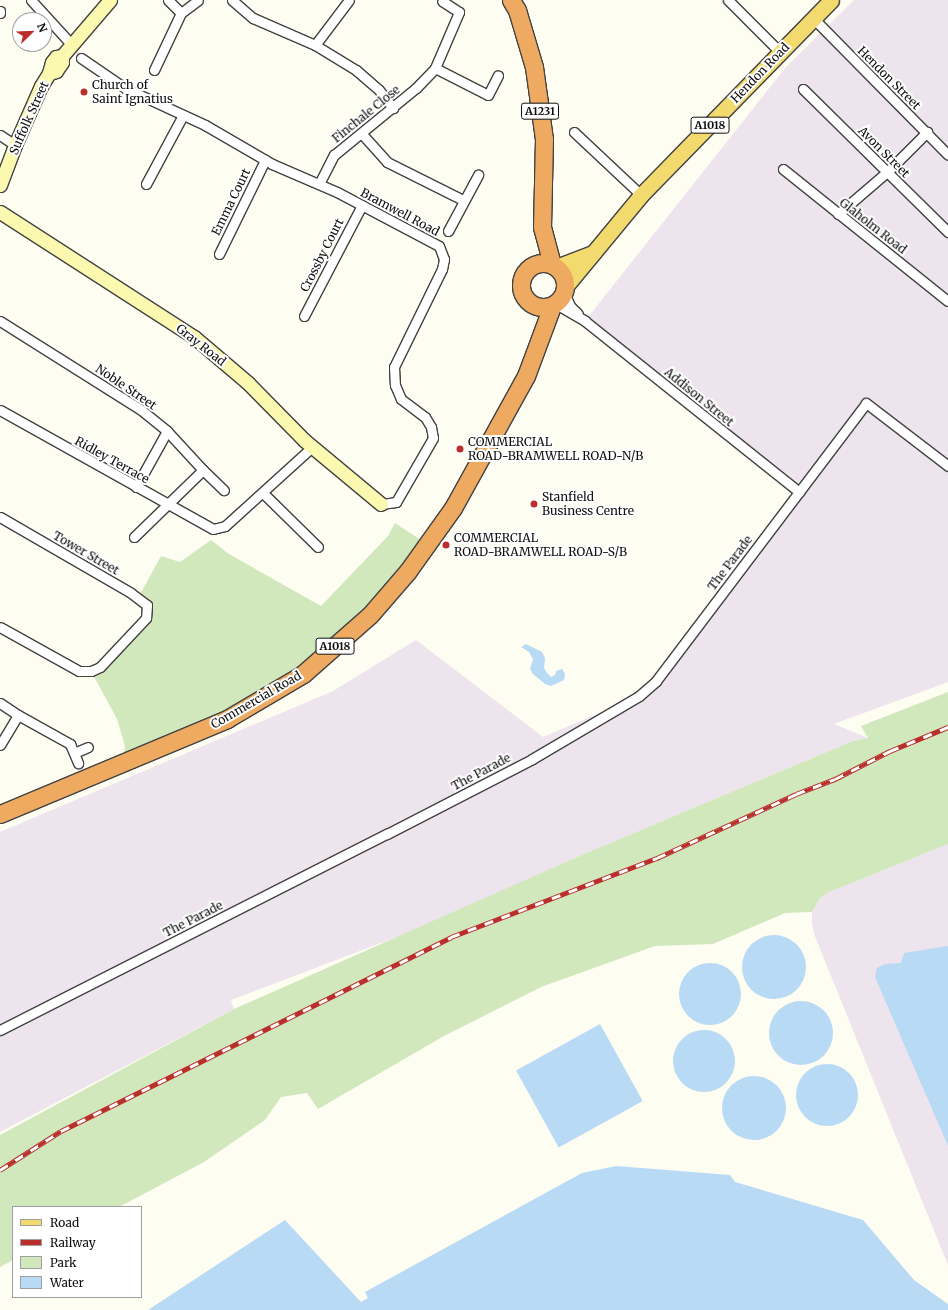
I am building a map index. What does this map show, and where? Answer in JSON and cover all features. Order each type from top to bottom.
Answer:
[{"type":"highway","name":"A1231","points":[[511,0],[517,10],[534,67],[544,138],[542,227],[533,254],[522,275]]},
{"type":"highway","name":"A1231","points":[[542,227],[554,266]]},
{"type":"highway","points":[[525,299],[537,307],[559,297],[562,273],[554,266],[538,263],[526,270],[522,275],[520,287],[525,299],[535,318],[540,335]]},
{"type":"highway","name":"Commercial Road","points":[[0,814],[227,719],[303,674],[370,614],[408,571],[453,508],[526,376],[540,335],[559,297]]},
{"type":"main road","name":"Hendon Road","points":[[559,297],[592,253],[641,195],[831,0]]},
{"type":"main road","name":"Hendon Road","points":[[554,266],[592,253]]},
{"type":"street","points":[[31,0],[71,44],[110,0]]},
{"type":"street","points":[[168,0],[181,12]]},
{"type":"street","points":[[154,70],[181,12],[198,0]]},
{"type":"street","points":[[232,0],[253,18],[315,45],[356,70],[378,90],[393,108]]},
{"type":"street","points":[[315,45],[349,0]]},
{"type":"street","points":[[728,0],[781,53]]},
{"type":"street","name":"Finchale Close","points":[[318,184],[334,155],[393,108],[416,88],[435,68],[459,12],[442,1]]},
{"type":"street","name":"Hendon Street","points":[[813,18],[948,155]]},
{"type":"street","name":"Suffolk Street","points":[[0,185],[15,145],[41,86],[50,73],[59,67],[62,62],[62,56],[71,44]]},
{"type":"street","name":"Bramwell Road","points":[[81,58],[125,88],[205,125],[265,160],[362,205],[439,246],[444,259],[442,269],[394,367],[395,385],[401,399],[425,417],[431,427],[433,438],[396,502],[381,504]]},
{"type":"street","points":[[435,68],[488,95],[498,75]]},
{"type":"street","name":"Avon Street","points":[[803,89],[948,232]]},
{"type":"street","points":[[146,184],[183,115]]},
{"type":"street","points":[[574,132],[641,195]]},
{"type":"street","points":[[838,214],[887,172],[927,132]]},
{"type":"street","points":[[362,134],[387,162],[463,200]]},
{"type":"street","points":[[0,135],[15,145]]},
{"type":"street","name":"Emma Court","points":[[219,254],[265,160]]},
{"type":"street","name":"Glaholm Road","points":[[783,169],[948,301]]},
{"type":"street","points":[[448,231],[463,200],[478,175]]},
{"type":"street","name":"Crossby Court","points":[[304,316],[362,205]]},
{"type":"street","name":"Gray Road","points":[[0,212],[194,337],[248,383],[312,447],[381,504]]},
{"type":"street","points":[[559,297],[585,321]]},
{"type":"street","points":[[559,297],[585,321]]},
{"type":"street","name":"Noble Street","points":[[0,321],[140,409],[167,431],[203,470],[224,490]]},
{"type":"street","name":"Addison Street","points":[[585,321],[799,492]]},
{"type":"street","name":"The Parade","points":[[0,1030],[493,780],[546,751],[639,696],[656,681],[866,403],[948,466]]},
{"type":"street","name":"Ridley Terrace","points":[[0,410],[213,529],[225,526],[263,494]]},
{"type":"street","points":[[136,487],[167,431]]},
{"type":"street","points":[[312,447],[263,494],[318,547]]},
{"type":"street","points":[[134,537],[203,470]]},
{"type":"street","name":"Tower Street","points":[[0,517],[131,593],[147,605],[146,618],[100,667],[91,671],[79,671],[0,627]]},
{"type":"street","points":[[0,702],[18,715],[70,744],[78,763]]},
{"type":"street","points":[[0,745],[18,715]]},
{"type":"street","points":[[74,753],[88,747]]},
{"type":"shaded area","points":[[854,0],[948,0],[948,682],[834,724],[868,738],[853,741],[591,851],[423,927],[231,1000],[234,1009],[0,1132],[0,832],[333,691],[416,640],[543,737],[639,696],[799,492],[585,321],[786,67]]},
{"type":"shaded area","points":[[948,844],[948,1265],[814,934],[812,912],[819,899],[827,893]]},
{"type":"green space","points":[[395,523],[427,544],[303,674],[122,764],[125,746],[117,719],[91,671],[146,618],[147,605],[138,598],[161,556],[180,562],[211,540],[229,554],[321,606],[388,536]]},
{"type":"green space","points":[[948,692],[948,844],[827,893],[819,899],[812,912],[785,913],[713,944],[655,946],[541,987],[444,1036],[318,1109],[307,1093],[281,1097],[265,1120],[204,1162],[121,1206],[12,1206],[12,1261],[0,1267],[0,1135],[234,1009],[591,851],[853,741],[868,738],[861,726]]},
{"type":"water","points":[[526,644],[542,652],[545,658],[544,668],[551,677],[555,675],[556,671],[562,669],[565,674],[564,680],[551,686],[545,684],[533,674],[530,669],[533,659],[529,652],[521,647]]},
{"type":"water","points":[[774,935],[792,941],[800,949],[806,967],[800,985],[792,993],[774,999],[756,993],[748,985],[742,967],[748,949],[756,941]]},
{"type":"water","points":[[948,946],[948,1146],[875,977],[877,968],[885,964],[901,963],[904,953]]},
{"type":"water","points":[[704,963],[716,963],[732,972],[739,982],[741,994],[739,1006],[732,1016],[716,1025],[704,1025],[693,1020],[684,1011],[679,1000],[679,988],[684,977],[693,968]]},
{"type":"water","points":[[801,1001],[813,1003],[824,1010],[831,1021],[833,1033],[831,1045],[824,1056],[813,1063],[801,1065],[789,1063],[778,1056],[771,1045],[769,1033],[771,1021],[778,1010],[789,1003]]},
{"type":"water","points":[[600,1024],[643,1101],[559,1148],[516,1071]]},
{"type":"water","points":[[704,1030],[716,1032],[726,1039],[733,1049],[735,1061],[733,1073],[726,1083],[716,1090],[704,1092],[692,1090],[682,1083],[675,1073],[673,1061],[675,1049],[682,1039],[692,1032]]},
{"type":"water","points":[[821,1064],[833,1064],[849,1073],[856,1083],[858,1095],[856,1107],[849,1117],[833,1126],[821,1126],[810,1121],[801,1112],[796,1101],[796,1089],[801,1078],[810,1069]]},
{"type":"water","points":[[754,1076],[772,1082],[780,1090],[786,1108],[780,1126],[772,1134],[754,1140],[736,1134],[728,1126],[722,1108],[728,1090],[736,1082]]},
{"type":"water","points":[[616,1166],[730,1175],[735,1182],[863,1220],[914,1280],[948,1304],[948,1310],[148,1310],[285,1220],[361,1302],[368,1298],[365,1292],[582,1173]]},
{"type":"railway","points":[[0,1170],[61,1131],[451,937],[657,858],[796,794],[835,779],[890,751],[948,727]]},
{"type":"place","name":"Church of Saint Ignatius","points":[[84,92]]},
{"type":"place","name":"COMMERCIAL ROAD-BRAMWELL ROAD-N/B","points":[[460,449]]},
{"type":"place","name":"Stanfield Business Centre","points":[[534,504]]},
{"type":"place","name":"COMMERCIAL ROAD-BRAMWELL ROAD-S/B","points":[[446,545]]}]
